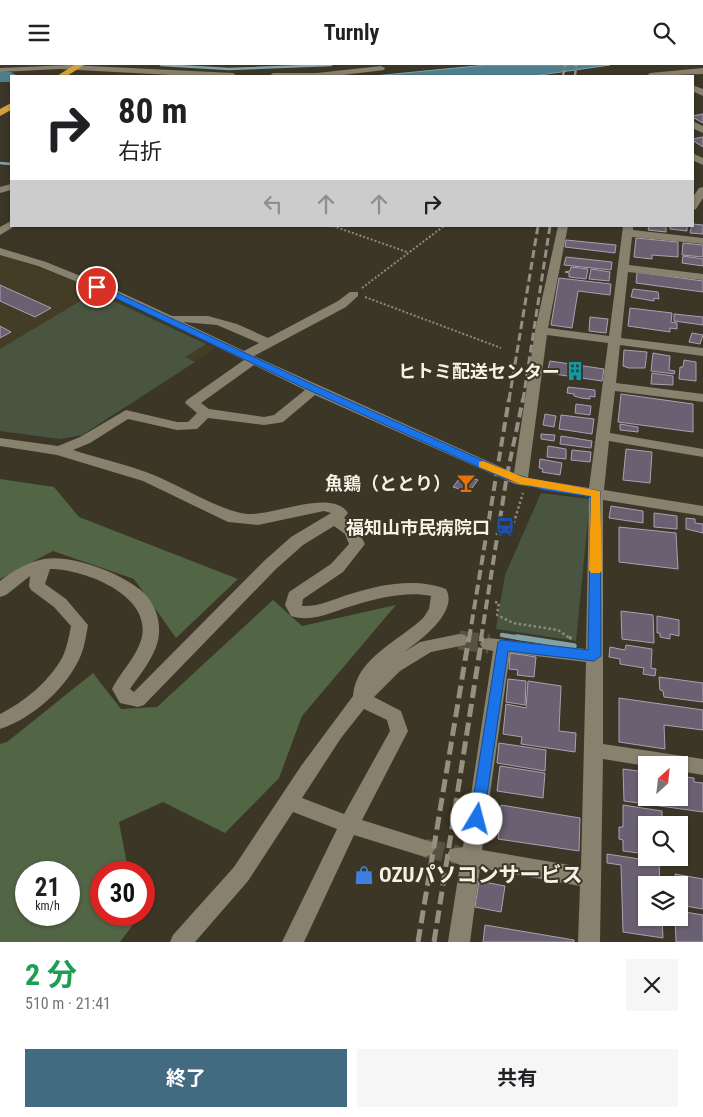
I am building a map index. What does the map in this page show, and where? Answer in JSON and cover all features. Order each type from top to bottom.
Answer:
[{"type":"highway","points":[[64,75],[78,66]]},
{"type":"street","points":[[0,70],[78,66],[218,75]]},
{"type":"street","points":[[328,75],[383,70]]},
{"type":"street","points":[[672,75],[703,71]]},
{"type":"street","points":[[694,204],[703,189]]},
{"type":"street","points":[[0,232],[10,224]]},
{"type":"street","points":[[524,481],[541,331],[563,227]]},
{"type":"street","points":[[589,942],[594,751],[596,494],[624,268],[627,229],[703,241]]},
{"type":"street","points":[[0,251],[49,267],[170,320],[314,389],[524,481],[703,511]]},
{"type":"street","points":[[624,268],[703,277]]},
{"type":"street","points":[[314,389],[278,419],[264,421],[205,413],[192,403],[268,343],[342,304],[354,294]]},
{"type":"street","points":[[170,320],[184,316],[226,323],[268,343]]},
{"type":"street","points":[[541,331],[703,352]]},
{"type":"street","points":[[610,386],[703,398]]},
{"type":"street","points":[[59,451],[85,440],[126,414],[177,426],[192,425],[205,413]]},
{"type":"street","points":[[604,436],[703,453]]},
{"type":"street","points":[[0,442],[59,451],[148,478],[185,494],[228,517],[258,520],[324,506],[336,509],[340,513],[335,519],[297,541],[270,565],[138,701],[126,698],[120,689],[141,659],[151,634],[145,607],[126,589],[102,576],[73,567],[45,564],[8,581],[0,591]]},
{"type":"street","points":[[335,519],[351,531],[357,544],[347,561],[332,573],[295,596],[293,605],[297,612],[322,612],[352,599],[402,590],[433,589],[440,593],[440,604],[428,626],[380,660],[364,684],[362,699]]},
{"type":"street","points":[[0,723],[17,715],[43,693],[70,659],[80,625],[60,603],[37,586],[38,576],[45,564]]},
{"type":"street","points":[[181,942],[242,873],[316,758],[362,699],[408,655],[449,639],[459,639]]},
{"type":"street","points":[[459,942],[464,856],[495,645],[594,656]]},
{"type":"street","points":[[293,942],[349,825],[399,731],[395,716],[362,699]]},
{"type":"street","points":[[594,751],[703,767]]},
{"type":"street","points":[[288,801],[349,825],[425,848]]},
{"type":"street","points":[[464,856],[590,879]]},
{"type":"path","points":[[336,227],[408,252]]},
{"type":"path","points":[[354,294],[443,227]]},
{"type":"path","points":[[354,294],[502,348]]},
{"type":"path","points":[[508,521],[514,522],[524,481]]},
{"type":"path","points":[[495,602],[499,603],[497,615],[513,623],[558,630],[594,656]]},
{"type":"shaded area","points":[[0,254],[76,281],[215,348],[82,435],[60,439],[0,431]]},
{"type":"green space","points":[[107,298],[206,344],[185,357],[195,362],[82,435],[60,439],[0,431],[0,349],[82,300]]},
{"type":"green space","points":[[0,479],[54,487],[79,517],[238,579],[176,638],[134,579],[53,551],[0,579]]},
{"type":"green space","points":[[541,493],[590,499],[576,641],[496,629],[505,575]]},
{"type":"green space","points":[[273,600],[302,626],[396,605],[302,716],[279,778],[225,833],[163,802],[119,822],[126,861],[90,861],[90,926],[132,926],[120,942],[0,942],[0,744],[7,742],[93,673],[121,709],[157,707]]},
{"type":"water","points":[[486,65],[610,65],[540,75],[384,75]]},
{"type":"building","points":[[703,114],[703,123],[694,118],[694,116]]},
{"type":"building","points":[[703,137],[703,147],[694,141],[694,139]]},
{"type":"building","points":[[694,224],[703,225],[703,234],[690,233]]},
{"type":"building","points":[[649,227],[666,227],[666,232],[648,230]]},
{"type":"building","points":[[670,227],[687,227],[687,231],[670,229]]},
{"type":"building","points":[[636,238],[678,242],[678,257],[652,255],[652,259],[634,257]]},
{"type":"building","points":[[566,240],[616,245],[615,253],[565,247]]},
{"type":"building","points":[[683,243],[703,245],[703,257],[682,255]]},
{"type":"building","points":[[683,256],[703,259],[703,266],[682,263]]},
{"type":"building","points":[[566,257],[612,262],[611,270],[564,265]]},
{"type":"building","points":[[571,267],[588,269],[586,279],[569,277],[569,273],[565,272],[570,271]]},
{"type":"building","points":[[591,269],[610,272],[609,281],[589,279]]},
{"type":"building","points":[[637,272],[703,281],[703,292],[636,283]]},
{"type":"building","points":[[559,278],[611,284],[610,295],[578,291],[572,328],[551,325]]},
{"type":"building","points":[[0,285],[51,308],[35,317],[0,301]]},
{"type":"building","points":[[633,289],[658,292],[659,299],[654,298],[654,301],[631,297]]},
{"type":"building","points":[[630,308],[672,313],[671,322],[677,323],[677,329],[670,328],[670,332],[628,326]]},
{"type":"building","points":[[674,314],[703,317],[703,325],[674,321]]},
{"type":"building","points":[[590,317],[608,319],[606,333],[589,331]]},
{"type":"building","points":[[0,326],[11,332],[0,338]]},
{"type":"building","points":[[692,333],[703,335],[700,344],[689,342]]},
{"type":"building","points":[[624,350],[647,352],[645,368],[623,366]]},
{"type":"building","points":[[653,353],[670,356],[669,370],[675,371],[674,374],[651,371]]},
{"type":"building","points":[[684,360],[696,362],[696,381],[679,379],[680,367],[683,367]]},
{"type":"building","name":"ヒトミ配送センター","points":[[550,361],[604,369],[602,381],[547,373]]},
{"type":"building","points":[[652,373],[673,376],[673,385],[651,384]]},
{"type":"building","points":[[568,387],[595,390],[595,397],[590,396],[590,399],[574,396],[574,394],[567,393]]},
{"type":"building","points":[[621,394],[693,404],[693,432],[618,422]]},
{"type":"building","points":[[576,404],[591,406],[590,415],[575,413]]},
{"type":"building","points":[[545,414],[556,416],[554,427],[543,425]]},
{"type":"building","points":[[561,415],[594,419],[592,434],[559,429]]},
{"type":"building","points":[[620,424],[638,427],[638,432],[620,430]]},
{"type":"building","points":[[541,434],[555,435],[554,441],[541,439]]},
{"type":"building","points":[[561,436],[592,441],[591,448],[560,444]]},
{"type":"building","points":[[548,446],[566,449],[566,459],[547,457]]},
{"type":"building","points":[[626,449],[652,452],[650,483],[623,480]]},
{"type":"building","points":[[572,450],[591,452],[590,462],[571,460]]},
{"type":"building","points":[[540,459],[562,463],[560,475],[542,472],[543,469],[539,468]]},
{"type":"building","name":"魚鶏（ととり）","points":[[462,475],[478,480],[469,492],[453,487]]},
{"type":"building","points":[[611,506],[643,511],[643,523],[609,518]]},
{"type":"building","points":[[654,513],[677,516],[677,529],[654,527]]},
{"type":"building","points":[[686,518],[695,519],[695,523],[703,524],[703,533],[686,529]]},
{"type":"building","points":[[619,527],[676,533],[678,569],[619,562]]},
{"type":"building","points":[[621,611],[653,615],[654,643],[622,639]]},
{"type":"building","points":[[657,616],[679,620],[679,636],[670,634],[670,639],[660,637],[660,633],[657,633]]},
{"type":"building","points":[[626,645],[652,649],[651,668],[656,669],[655,676],[643,674],[644,668],[620,664],[620,659],[609,657],[610,647],[625,650]]},
{"type":"building","points":[[510,653],[536,657],[534,677],[517,675],[518,670],[509,669]]},
{"type":"building","points":[[659,677],[703,683],[703,702],[664,697],[663,691],[660,690]]},
{"type":"building","points":[[508,679],[526,681],[525,705],[506,702]]},
{"type":"building","points":[[528,681],[561,686],[559,731],[576,733],[575,752],[521,744],[522,737],[503,734],[506,704],[526,708]]},
{"type":"building","points":[[619,698],[703,710],[703,730],[664,725],[665,749],[619,742]]},
{"type":"building","points":[[499,743],[546,750],[545,771],[497,763]]},
{"type":"building","points":[[500,766],[545,773],[543,798],[497,791]]},
{"type":"building","points":[[623,769],[638,771],[638,803],[624,801]]},
{"type":"building","points":[[688,777],[694,778],[694,782],[703,783],[703,812],[660,806],[688,806]]},
{"type":"building","points":[[501,805],[580,818],[579,851],[498,839]]},
{"type":"building","points":[[623,805],[662,811],[662,816],[638,816],[638,853],[623,851],[623,840],[619,839],[619,827],[623,827]]},
{"type":"building","points":[[607,854],[638,859],[638,866],[659,866],[660,876],[638,876],[638,926],[662,926],[663,938],[623,932],[621,865],[607,863]]},
{"type":"building","points":[[688,876],[703,879],[703,909],[688,906]]},
{"type":"building","points":[[479,881],[505,886],[501,912],[475,907]]},
{"type":"building","points":[[688,912],[703,915],[703,942],[676,942],[675,926],[688,926]]},
{"type":"building","points":[[485,925],[574,940],[574,942],[483,942]]},
{"type":"waterway","points":[[161,65],[229,69],[331,65]]},
{"type":"waterway","points":[[0,77],[10,77]]},
{"type":"waterway","points":[[0,163],[10,164]]},
{"type":"waterway","points":[[502,635],[526,639]]},
{"type":"waterway","points":[[517,637],[574,646]]},
{"type":"tunnel","points":[[459,640],[489,644]]},
{"type":"tunnel","points":[[425,848],[457,855]]},
{"type":"railway","points":[[563,75],[565,65]]},
{"type":"railway","points":[[575,75],[576,65]]},
{"type":"railway","points":[[509,400],[538,227]]},
{"type":"railway","points":[[523,400],[550,227]]},
{"type":"railway","points":[[469,639],[509,399]]},
{"type":"railway","points":[[481,639],[507,475],[523,399]]},
{"type":"railway","points":[[418,942],[469,637]]},
{"type":"railway","points":[[434,942],[482,637]]},
{"type":"slow traffic","points":[[483,464],[520,481],[596,494],[595,570]]},
{"type":"place","name":"ヒトミ配送センター","points":[[575,371]]},
{"type":"place","name":"魚鶏（ととり）","points":[[466,483]]},
{"type":"place","name":"福知山市民病院口","points":[[505,527]]},
{"type":"place","name":"OZUパソコンサービス","points":[[364,875]]},
{"type":"route","points":[[97,287],[116,294],[314,389],[520,481],[596,494],[594,656],[502,645],[477,819]]}]
